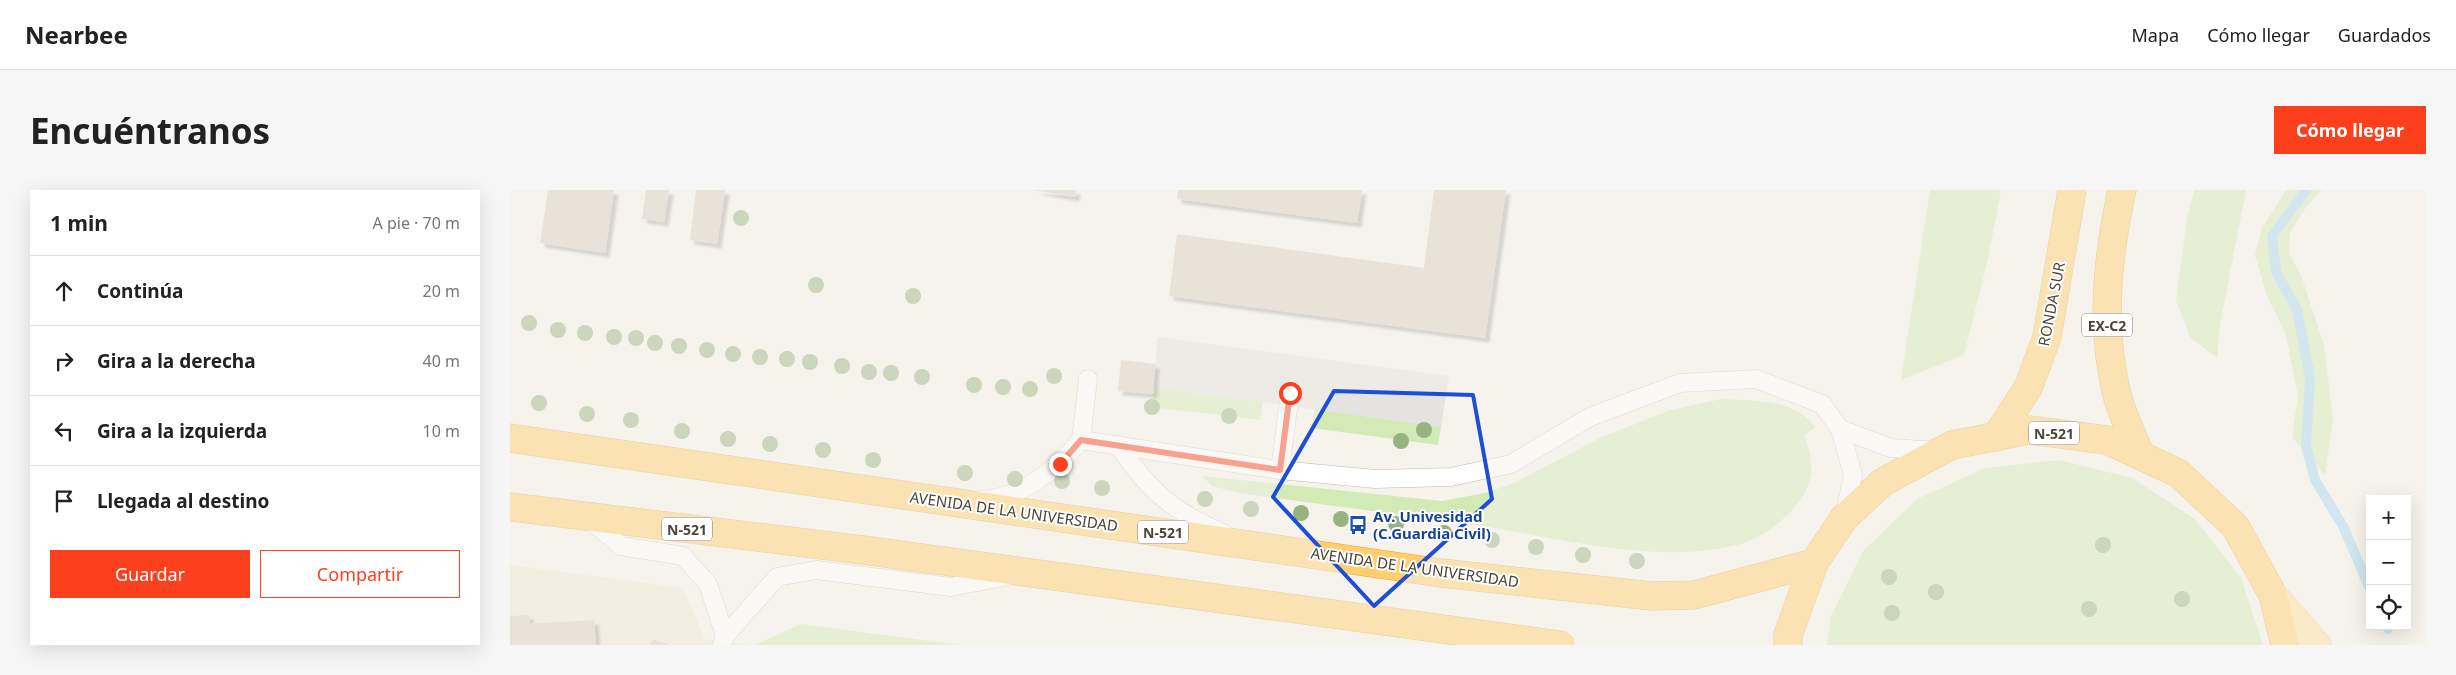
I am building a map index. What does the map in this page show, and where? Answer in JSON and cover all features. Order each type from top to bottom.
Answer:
[{"type":"highway","name":"RONDA SUR","points":[[1996,437],[2028,388],[2047,337],[2065,222],[2072,190]]},
{"type":"highway","name":"EX-C2","points":[[2122,190],[2108,260],[2106,315],[2108,346],[2117,395],[2141,456]]},
{"type":"highway","name":"N-521","points":[[1788,645],[1788,635],[1814,562],[1844,518],[1883,482],[1952,445],[2029,430],[2107,440],[2178,473],[2235,526],[2273,594],[2284,645]]},
{"type":"highway","name":"AVENIDA DE LA UNIVERSIDAD","points":[[510,438],[1441,572],[1652,596],[1694,595],[1814,562]]},
{"type":"highway","name":"N-521","points":[[510,506],[586,517],[863,550],[1560,645]]},
{"type":"main road","name":"N-521","points":[[2273,594],[2317,645]]},
{"type":"lane","points":[[950,501],[988,500],[1031,487],[1060,464],[1081,440],[1088,379]]},
{"type":"lane","points":[[1081,440],[1280,470],[1375,479],[1451,477],[1511,464],[1590,417],[1680,383],[1756,379],[1822,404],[1840,429],[1853,475],[1844,518]]},
{"type":"lane","points":[[1280,470],[1290,393]]},
{"type":"lane","points":[[1840,429],[1891,448],[1939,452]]},
{"type":"lane","points":[[1118,445],[1138,475],[1154,492],[1193,520],[1249,545]]},
{"type":"lane","points":[[586,517],[621,546],[683,556],[708,584],[723,640]]},
{"type":"lane","points":[[723,640],[777,577],[816,570],[951,588],[1022,573]]},
{"type":"highlighted area","points":[[1334,391],[1473,395],[1492,499],[1374,606],[1273,497]]},
{"type":"shaded area","points":[[1157,337],[1449,376],[1441,427],[1154,387]]},
{"type":"shaded area","points":[[510,565],[683,588],[705,640],[752,645],[510,645]]},
{"type":"green space","points":[[1930,190],[2001,190],[1988,259],[1964,355],[1901,380]]},
{"type":"green space","points":[[2194,190],[2246,190],[2220,325],[2217,358],[2190,337],[2176,300],[2187,220]]},
{"type":"green space","points":[[2286,190],[2322,190],[2307,206],[2290,232],[2289,253],[2302,278],[2324,345],[2333,419],[2325,475],[2292,437],[2298,396],[2286,335],[2266,293],[2255,255],[2262,228]]},
{"type":"green space","points":[[1154,387],[1263,402],[1260,420],[1152,407]]},
{"type":"green space","points":[[1721,399],[1773,403],[1797,411],[1807,418],[1815,427],[1804,436],[1810,453],[1811,471],[1807,487],[1798,503],[1769,530],[1752,540],[1733,546],[1703,551],[1643,551],[1614,548],[1462,523],[1239,493],[1212,486],[1202,476],[1442,501],[1485,493],[1514,483],[1602,437],[1671,410]]},
{"type":"green space","points":[[1314,409],[1441,427],[1438,445],[1312,428]]},
{"type":"green space","points":[[2059,460],[2132,478],[2195,519],[2241,578],[2263,645],[1827,645],[1830,618],[1863,551],[1917,499],[1985,468]]},
{"type":"green space","points":[[801,624],[959,645],[755,645]]},
{"type":"building","points":[[548,190],[614,190],[605,253],[540,243]]},
{"type":"building","points":[[646,190],[669,190],[664,222],[642,219]]},
{"type":"building","points":[[696,190],[725,190],[717,244],[690,240]]},
{"type":"building","points":[[1033,190],[1076,190],[1075,197]]},
{"type":"building","points":[[1178,190],[1362,190],[1357,223],[1177,199]]},
{"type":"building","points":[[1434,190],[1506,190],[1485,338],[1169,296],[1177,234],[1424,268]]},
{"type":"building","points":[[1121,360],[1155,364],[1153,394],[1118,391]]},
{"type":"building","points":[[529,615],[530,624],[594,620],[596,645],[510,645],[510,616]]},
{"type":"building","points":[[653,639],[670,645],[650,645]]},
{"type":"waterway","points":[[2306,190],[2272,236],[2276,272],[2297,310],[2310,378],[2306,446],[2315,480],[2343,526],[2368,585]]},
{"type":"place","name":"Av. Univesidad (C.Guardia Civil)","points":[[1358,525]]},
{"type":"route","points":[[1060,464],[1081,440],[1280,470],[1290,393]]}]
